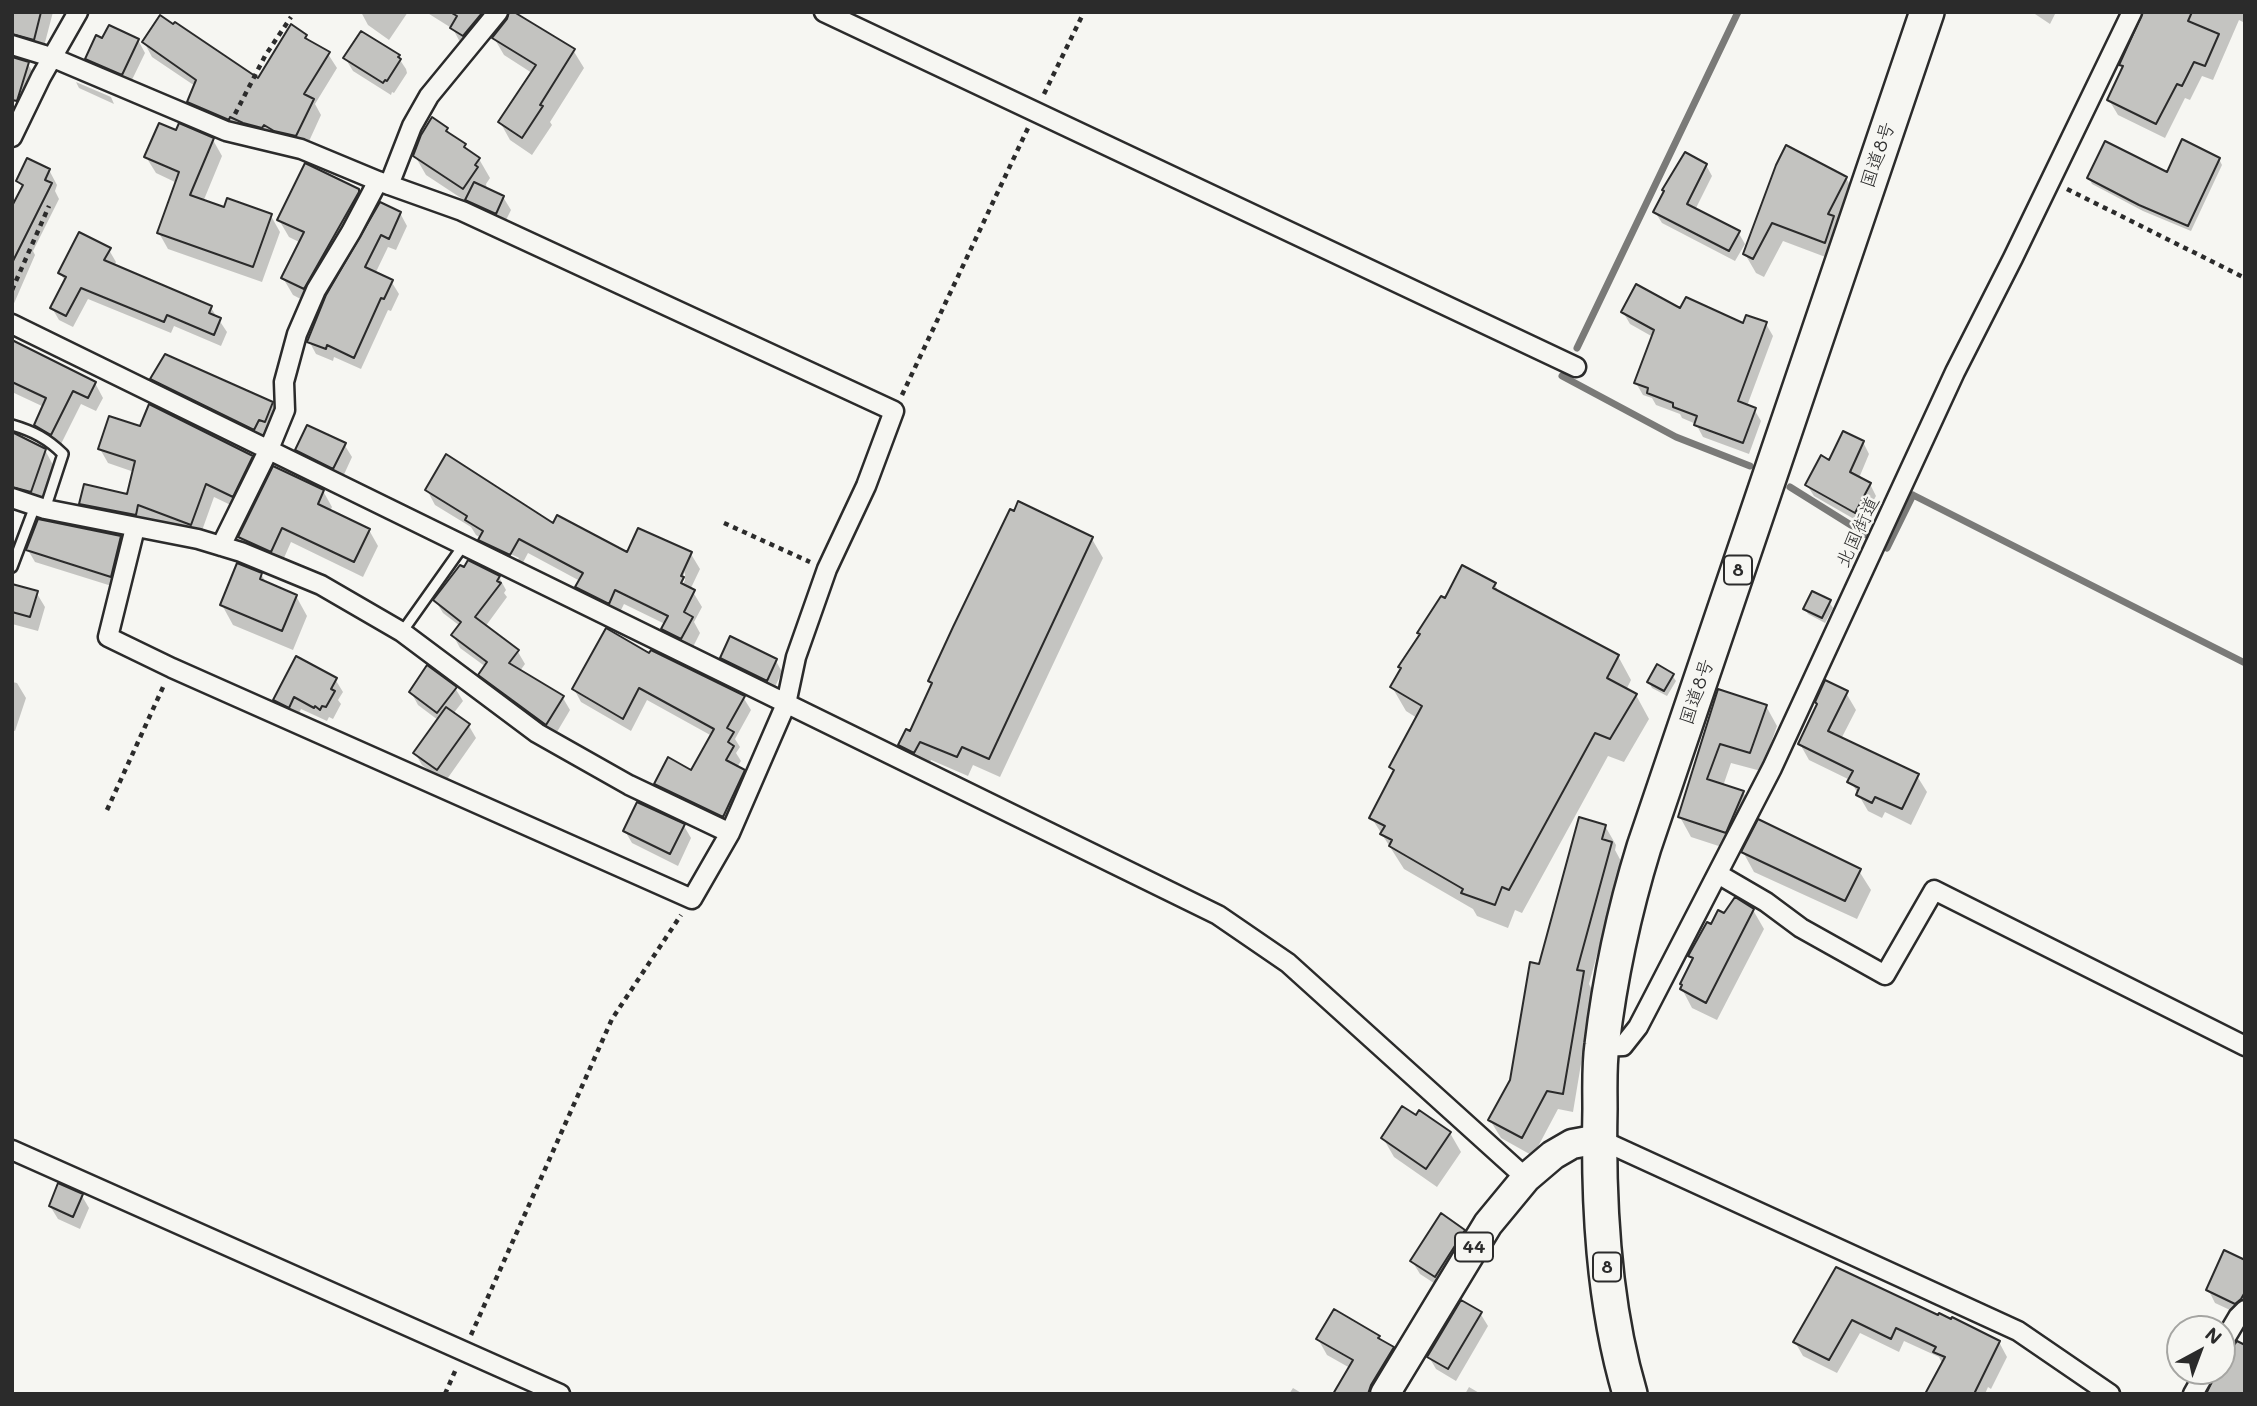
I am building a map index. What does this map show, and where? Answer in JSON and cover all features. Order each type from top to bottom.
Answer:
[{"type":"highway","name":"国道8号","points":[[1630,1394],[1611,1304],[1599,1139],[1601,1047],[1616,950],[1644,847],[1927,12]]},
{"type":"main road","name":"44","points":[[1385,1394],[1488,1224],[1526,1178],[1553,1155],[1572,1144],[1599,1139]]},
{"type":"street","points":[[12,137],[51,57],[79,12]]},
{"type":"street","points":[[221,546],[269,449],[285,410],[284,382],[297,334],[316,290],[383,183],[429,96],[498,12]]},
{"type":"street","points":[[824,12],[1576,366]]},
{"type":"street","name":"北国街道","points":[[1601,1047],[1623,1046],[1638,1027],[1718,874],[1772,768],[1955,372],[2132,12]]},
{"type":"street","points":[[12,45],[51,57],[226,131],[301,149],[383,183],[462,211],[894,411],[866,486],[827,569],[796,657],[786,704],[730,833],[692,899],[107,637],[135,528]]},
{"type":"street","points":[[12,324],[1218,915],[1288,963],[1526,1178]]},
{"type":"street","points":[[12,498],[40,507],[135,528],[198,539],[321,585],[402,632],[537,733],[629,785],[730,833]]},
{"type":"street","points":[[1718,874],[1766,902],[1801,928],[1885,975],[1934,890],[2245,1046]]},
{"type":"street","points":[[1599,1139],[2018,1331],[2110,1394]]},
{"type":"street","points":[[12,1150],[560,1394]]},
{"type":"lane","points":[[12,425],[52,442],[63,454],[12,567]]},
{"type":"lane","points":[[402,632],[463,545]]},
{"type":"path","points":[[894,411],[1084,12]]},
{"type":"path","points":[[226,131],[265,56],[291,17]]},
{"type":"path","points":[[2050,180],[2245,278]]},
{"type":"path","points":[[12,290],[49,206]]},
{"type":"path","points":[[724,523],[827,569]]},
{"type":"path","points":[[107,810],[172,668]]},
{"type":"path","points":[[445,1394],[612,1019],[692,899]]},
{"type":"building","points":[[12,12],[41,12],[34,40],[12,34]]},
{"type":"building","points":[[450,12],[483,12],[463,36],[450,28],[457,16]]},
{"type":"building","points":[[509,12],[514,12],[575,49],[522,138],[498,122],[536,65],[492,38],[507,19]]},
{"type":"building","points":[[2143,12],[2192,12],[2188,21],[2219,34],[2205,66],[2194,62],[2182,86],[2177,84],[2156,124],[2107,100],[2123,66],[2119,65]]},
{"type":"building","points":[[160,15],[173,24],[175,22],[258,78],[291,24],[307,35],[305,38],[330,52],[304,94],[314,99],[296,136],[274,131],[264,125],[262,128],[230,117],[229,120],[187,102],[196,80],[142,42]]},
{"type":"building","points":[[109,25],[139,39],[122,75],[85,59],[96,35],[102,38]]},
{"type":"building","points":[[361,31],[400,55],[398,57],[401,59],[383,83],[343,58]]},
{"type":"building","points":[[12,57],[29,62],[17,101],[12,100]]},
{"type":"building","points":[[432,117],[480,158],[475,165],[478,167],[463,189],[413,156]]},
{"type":"building","points":[[159,123],[176,130],[179,123],[214,138],[190,195],[224,207],[227,198],[272,214],[253,267],[157,233],[179,172],[144,157]]},
{"type":"building","points":[[2182,139],[2220,158],[2188,226],[2087,178],[2105,141],[2167,172]]},
{"type":"building","points":[[1786,145],[1847,177],[1828,214],[1834,216],[1825,243],[1772,223],[1753,259],[1743,254]]},
{"type":"building","points":[[1685,152],[1707,164],[1687,204],[1740,231],[1729,251],[1653,212],[1664,191],[1662,190]]},
{"type":"building","points":[[27,158],[50,169],[45,180],[52,183],[12,263],[12,206],[23,185],[16,181]]},
{"type":"building","points":[[305,163],[359,189],[359,192],[304,289],[281,278],[304,232],[277,220]]},
{"type":"building","points":[[474,182],[504,196],[496,214],[465,200]]},
{"type":"building","points":[[380,202],[401,212],[389,239],[381,235],[365,267],[393,280],[384,299],[381,298],[354,358],[327,345],[326,349],[307,342],[326,295]]},
{"type":"building","points":[[79,232],[111,248],[104,260],[212,306],[209,313],[221,318],[214,335],[167,315],[164,322],[81,288],[66,316],[50,308],[66,277],[58,273]]},
{"type":"building","points":[[1636,284],[1680,308],[1686,297],[1743,323],[1746,315],[1767,322],[1738,401],[1756,408],[1743,443],[1694,425],[1697,416],[1673,407],[1673,403],[1647,393],[1648,388],[1634,383],[1654,330],[1621,312]]},
{"type":"building","points":[[12,340],[96,382],[88,398],[73,391],[51,435],[34,425],[46,398],[12,382]]},
{"type":"building","points":[[165,354],[273,402],[265,422],[259,420],[254,430],[150,379]]},
{"type":"building","points":[[149,404],[253,456],[233,497],[206,484],[191,525],[138,505],[136,515],[79,504],[84,484],[127,494],[135,461],[98,449],[109,416],[140,426]]},
{"type":"building","points":[[307,425],[346,443],[333,469],[295,450]]},
{"type":"building","points":[[1843,431],[1864,441],[1850,472],[1871,483],[1855,513],[1805,485],[1821,455],[1829,460]]},
{"type":"building","points":[[12,432],[46,449],[31,492],[12,487]]},
{"type":"building","points":[[446,454],[553,523],[557,515],[627,552],[638,528],[692,552],[681,576],[684,577],[681,583],[695,590],[684,612],[693,617],[681,639],[661,629],[668,616],[615,590],[609,604],[575,587],[583,573],[519,539],[510,555],[478,540],[483,531],[465,520],[467,516],[425,490]]},
{"type":"building","points":[[273,466],[324,490],[318,504],[370,529],[354,562],[282,528],[271,552],[238,537]]},
{"type":"building","points":[[1018,501],[1093,537],[989,759],[962,747],[957,757],[920,742],[914,753],[898,745],[906,729],[910,731],[932,683],[928,681],[953,627],[1010,509],[1014,511]]},
{"type":"building","points":[[38,519],[121,536],[111,577],[26,550]]},
{"type":"building","points":[[468,560],[500,576],[497,581],[501,583],[475,617],[519,650],[509,663],[564,696],[546,725],[478,675],[487,662],[451,635],[461,622],[433,600],[460,565],[464,567]]},
{"type":"building","points":[[237,563],[262,573],[260,579],[297,595],[282,631],[220,605]]},
{"type":"building","points":[[1462,565],[1496,583],[1493,588],[1619,655],[1607,678],[1637,694],[1610,739],[1595,733],[1509,890],[1502,887],[1495,905],[1461,893],[1463,889],[1389,846],[1392,840],[1380,834],[1385,826],[1369,818],[1394,770],[1389,767],[1422,706],[1390,687],[1401,668],[1398,667],[1420,634],[1417,633],[1441,596],[1445,598]]},
{"type":"building","points":[[12,584],[38,591],[30,617],[12,612]]},
{"type":"building","points":[[1812,591],[1831,600],[1822,618],[1803,609]]},
{"type":"building","points":[[606,628],[649,653],[651,650],[745,696],[727,728],[734,732],[728,742],[734,746],[726,760],[745,770],[723,817],[654,784],[668,757],[691,770],[714,729],[639,688],[623,719],[572,689]]},
{"type":"building","points":[[730,636],[777,659],[767,681],[720,658]]},
{"type":"building","points":[[296,656],[337,678],[331,689],[335,691],[326,707],[322,706],[320,710],[294,697],[289,708],[273,700]]},
{"type":"building","points":[[1657,664],[1674,674],[1664,691],[1647,682]]},
{"type":"building","points":[[427,665],[457,687],[437,713],[409,692]]},
{"type":"building","points":[[1825,680],[1848,691],[1828,731],[1919,774],[1902,809],[1875,797],[1872,803],[1856,795],[1859,788],[1847,782],[1853,771],[1798,744]]},
{"type":"building","points":[[1718,689],[1767,705],[1750,753],[1720,744],[1707,779],[1744,791],[1726,833],[1678,817]]},
{"type":"building","points":[[446,707],[470,724],[437,770],[413,753]]},
{"type":"building","points":[[637,802],[685,824],[670,854],[623,831]]},
{"type":"building","points":[[1579,817],[1606,825],[1602,839],[1612,842],[1577,970],[1584,971],[1563,1094],[1547,1091],[1522,1138],[1488,1120],[1510,1080],[1530,962],[1539,964]]},
{"type":"building","points":[[1758,819],[1861,869],[1845,901],[1741,852]]},
{"type":"building","points":[[1735,897],[1754,909],[1706,1003],[1680,989],[1680,984],[1693,958],[1688,956],[1707,922],[1711,924],[1718,910],[1724,913]]},
{"type":"building","points":[[1402,1106],[1416,1115],[1419,1110],[1451,1132],[1426,1169],[1381,1138]]},
{"type":"building","points":[[58,1183],[83,1194],[73,1217],[49,1206]]},
{"type":"building","points":[[1441,1213],[1465,1230],[1435,1277],[1410,1261]]},
{"type":"building","points":[[2224,1250],[2245,1260],[2245,1292],[2235,1304],[2206,1290]]},
{"type":"building","points":[[1836,1267],[1938,1315],[1939,1313],[1951,1319],[1952,1317],[2000,1341],[1974,1394],[1925,1394],[1945,1357],[1933,1352],[1936,1347],[1896,1328],[1891,1339],[1852,1320],[1829,1360],[1793,1342]]},
{"type":"building","points":[[1461,1300],[1482,1312],[1448,1369],[1427,1357]]},
{"type":"building","points":[[1334,1309],[1394,1347],[1368,1394],[1333,1394],[1353,1360],[1316,1339]]},
{"type":"building","points":[[2236,1342],[2245,1345],[2245,1394],[2206,1394],[2210,1385],[2236,1385]]},
{"type":"waterway","points":[[1577,348],[1738,12]]},
{"type":"waterway","points":[[1562,376],[1676,437],[1750,466]]},
{"type":"waterway","points":[[1790,487],[1870,537]]},
{"type":"waterway","points":[[1887,548],[1913,495],[2245,663]]}]
